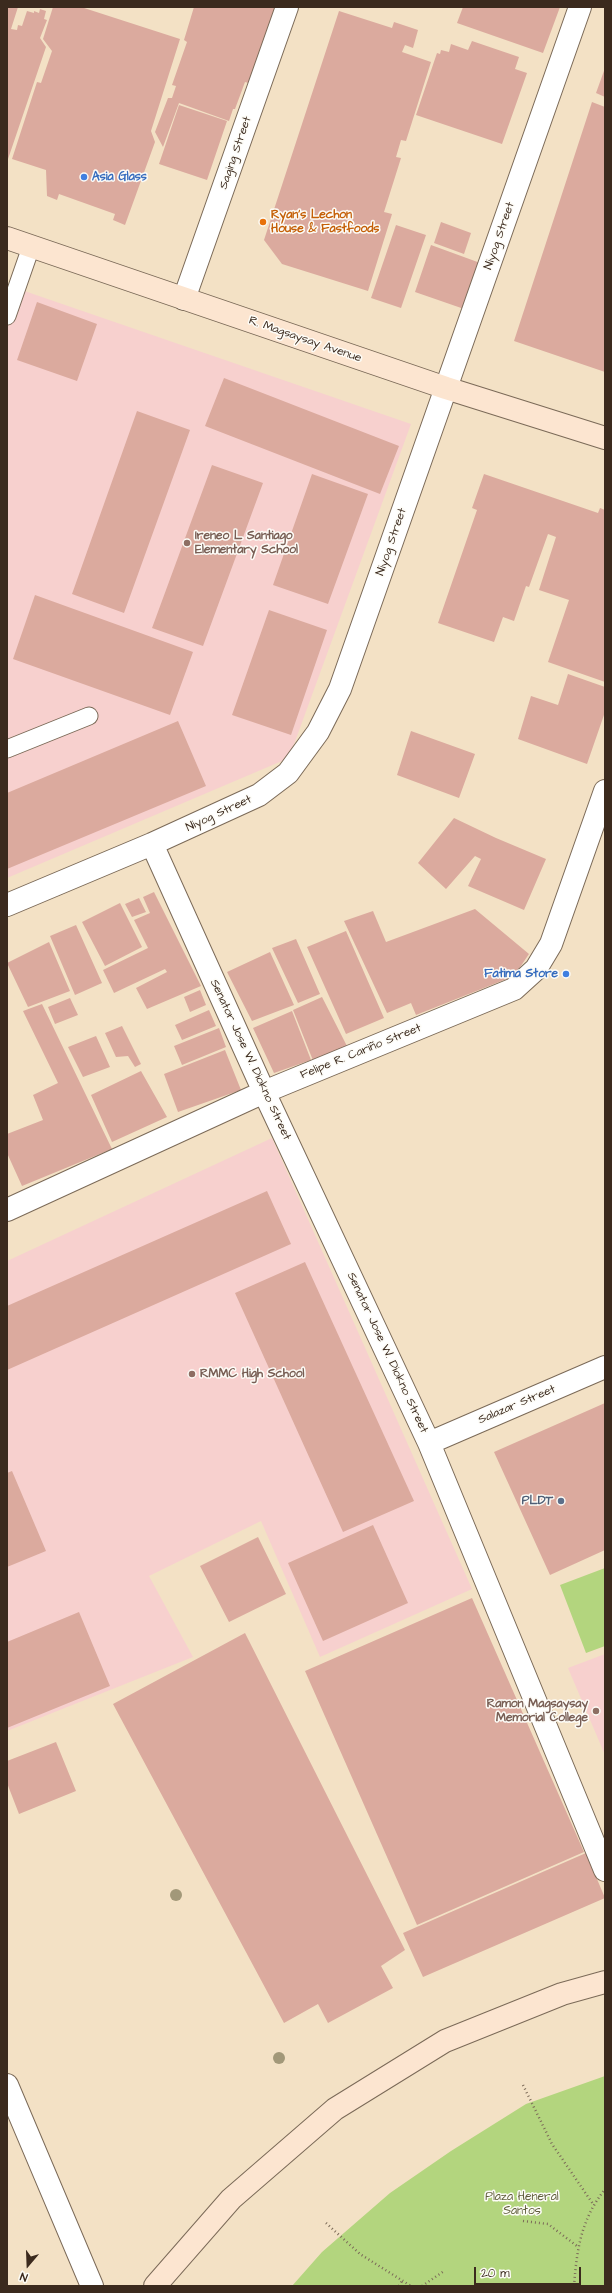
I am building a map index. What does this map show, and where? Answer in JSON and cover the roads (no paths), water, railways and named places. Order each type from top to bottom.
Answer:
[{"type":"street","name":"Saging Street","points":[[184,299],[287,7]]},
{"type":"street","name":"Niyog Street","points":[[7,905],[152,844],[259,795],[288,774],[318,732],[340,689],[580,7]]},
{"type":"street","name":"R. Magsaysay Avenue","points":[[7,238],[446,388],[605,438]]},
{"type":"street","name":"Felipe R. Cariño Street","points":[[7,1210],[264,1092],[514,988],[536,969],[551,944],[605,791]]},
{"type":"street","name":"Senator Jose W. Diokno Street","points":[[152,844],[264,1092],[429,1443],[605,1870]]},
{"type":"street","name":"Salazar Street","points":[[429,1443],[605,1367]]},
{"type":"street","points":[[156,2286],[231,2200],[335,2109],[445,2041],[562,1994],[605,1982]]},
{"type":"street","points":[[7,2085],[92,2286]]},
{"type":"lane","points":[[7,316],[31,247]]},
{"type":"lane","points":[[7,749],[89,716]]},
{"type":"place","name":"Asia Glass","points":[[84,177]]},
{"type":"place","name":"Ryan's Lechon House & Fastfoods","points":[[263,222]]},
{"type":"place","name":"Ireneo L Santiago Elementary School","points":[[187,543]]},
{"type":"place","name":"Fatima Store","points":[[566,974]]},
{"type":"place","name":"RMMC High School","points":[[192,1374]]},
{"type":"place","name":"PLDT","points":[[561,1501]]},
{"type":"place","name":"Ramon Magsaysay Memorial College","points":[[596,1711]]},
{"type":"park label","name":"Plaza Heneral Santos","points":[[522,2204]]}]
